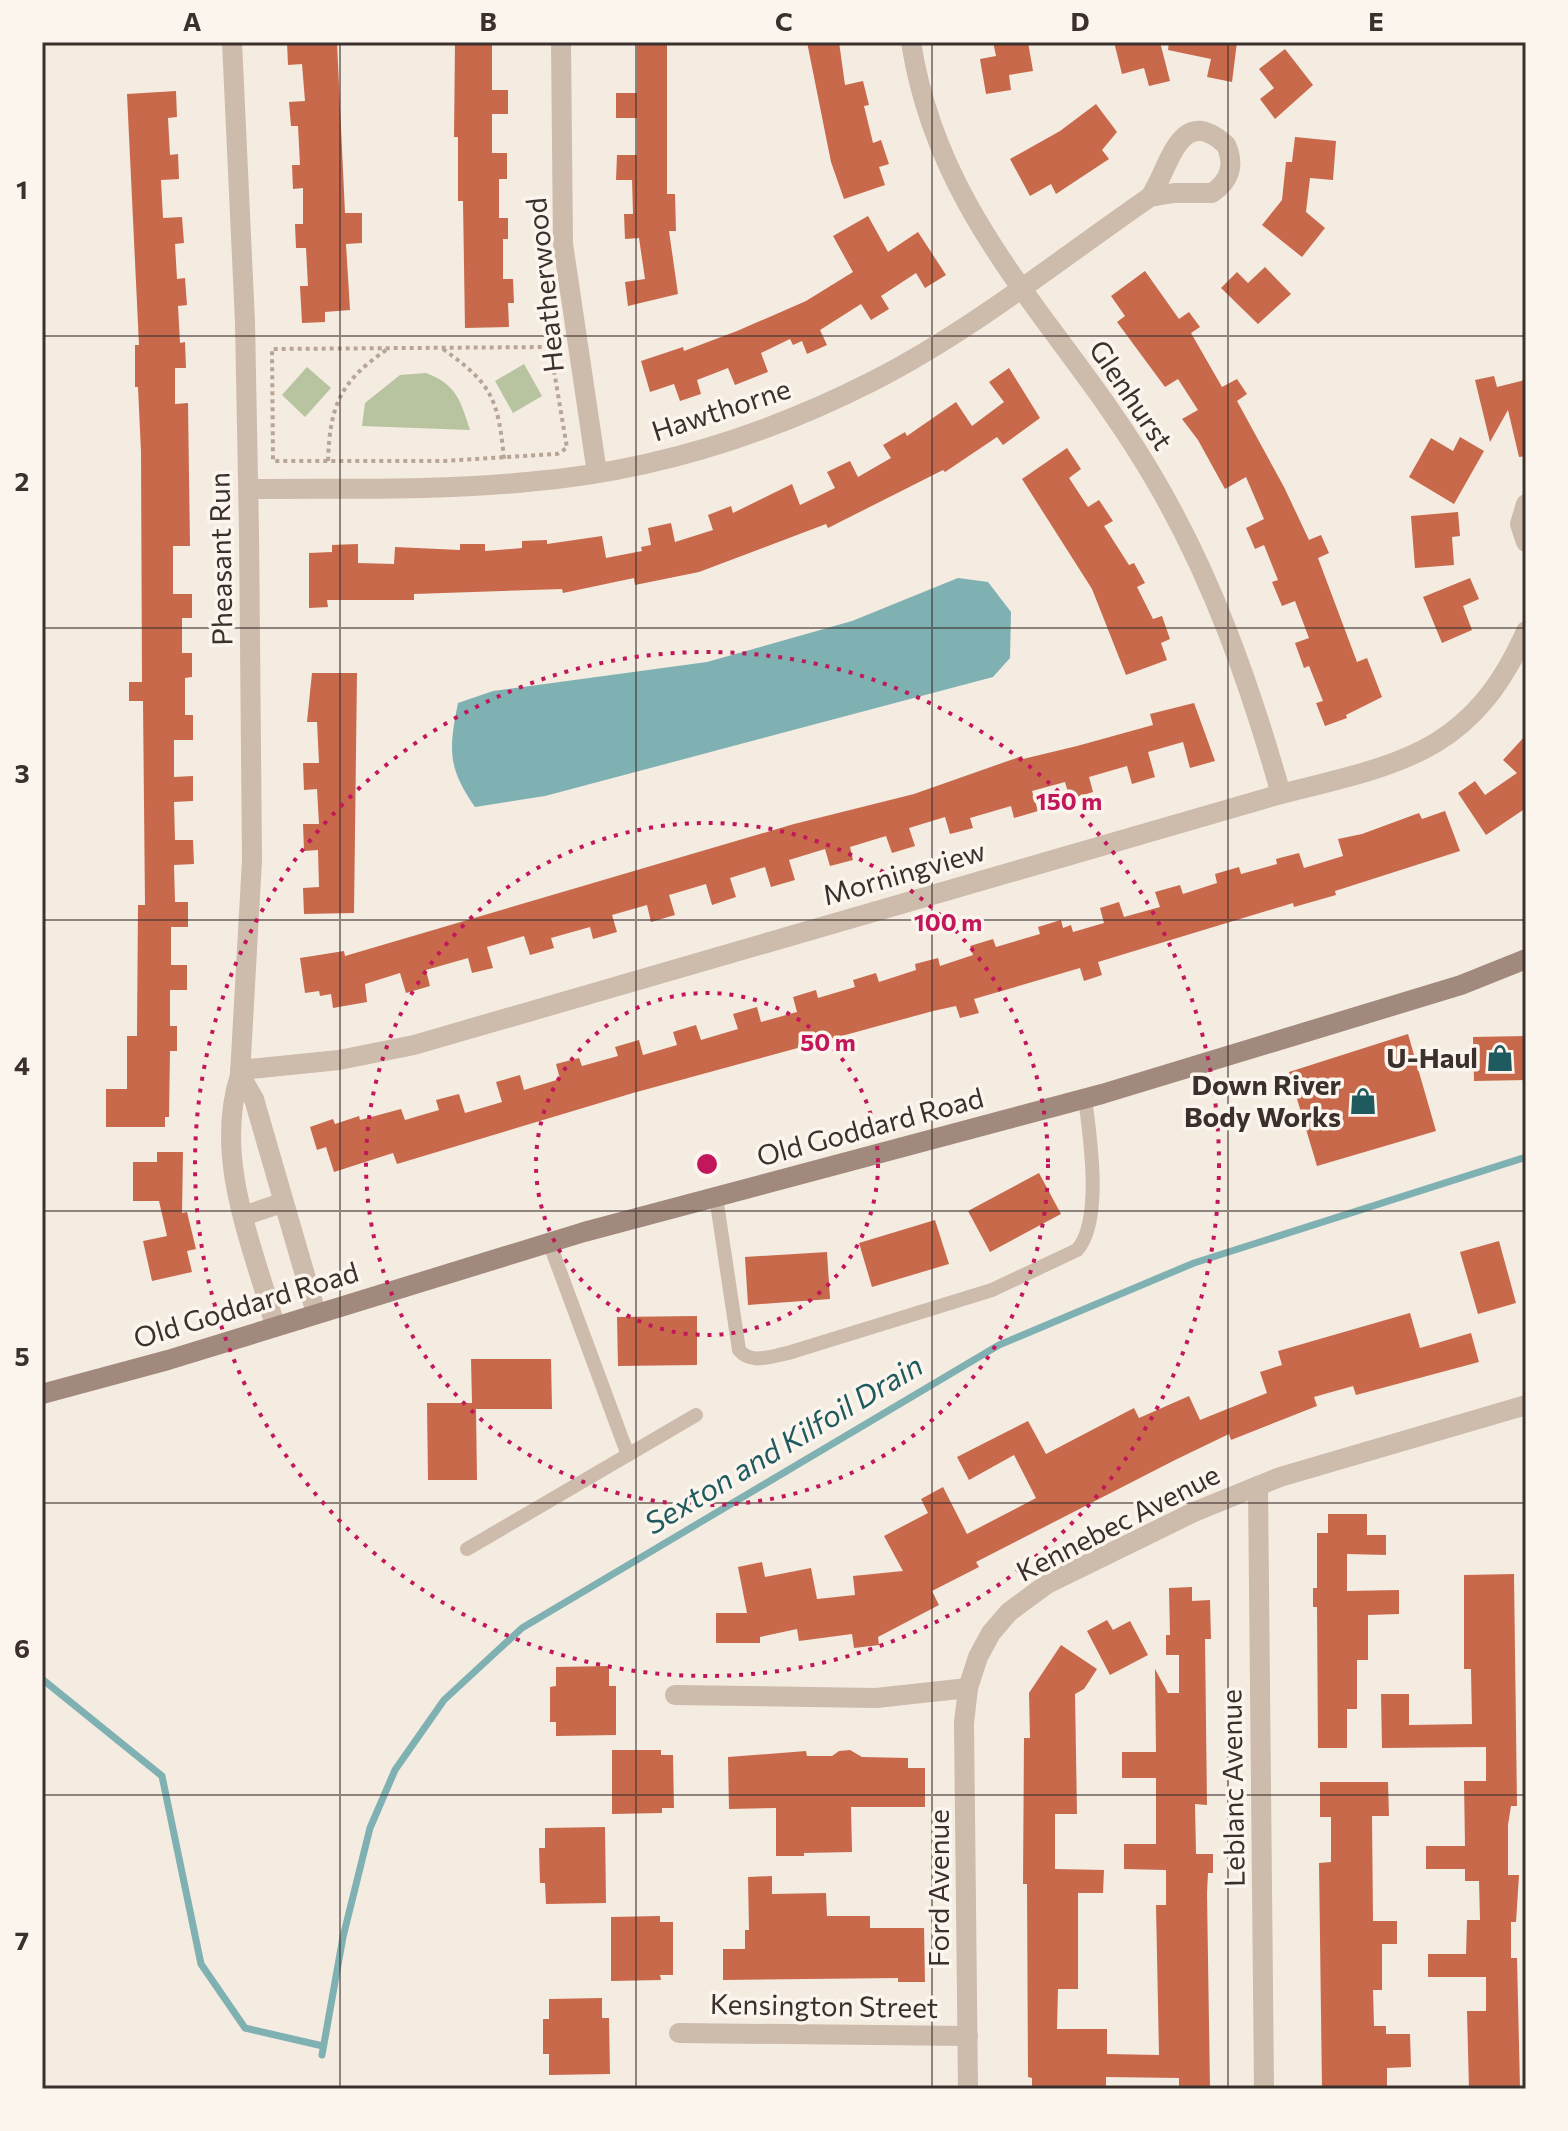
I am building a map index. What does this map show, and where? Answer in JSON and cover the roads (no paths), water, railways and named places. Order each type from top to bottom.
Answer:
[{"type":"street","points":[[225,42],[232,42]]},
{"type":"street","name":"Pheasant Run","points":[[232,42],[249,489],[251,873],[240,1072],[230,1122],[243,1216],[275,1326]]},
{"type":"street","name":"Heatherwood","points":[[561,42],[563,244],[597,473]]},
{"type":"street","name":"Glenhurst","points":[[911,42],[921,95],[951,178],[967,209],[1117,419],[1181,528],[1239,660],[1281,794]]},
{"type":"street","name":"Hawthorne","points":[[249,489],[481,486],[597,473],[717,445],[819,407],[915,357],[1150,197]]},
{"type":"street","points":[[1526,504],[1520,524],[1526,542]]},
{"type":"street","name":"Morningview","points":[[240,1072],[339,1060],[414,1045],[1281,794],[1382,769],[1422,753],[1451,732],[1489,695],[1511,663],[1526,631]]},
{"type":"street","name":"Old Goddard Road","points":[[42,1394],[168,1360],[549,1242],[1085,1098],[1461,985],[1526,959]]},
{"type":"street","name":"Pheasant Run","points":[[240,1072],[254,1099],[316,1313]]},
{"type":"street","points":[[243,1216],[282,1203]]},
{"type":"street","name":"Kennebec Avenue","points":[[968,1688],[978,1657],[991,1633],[1030,1595],[1194,1512],[1258,1486],[1332,1460],[1526,1405]]},
{"type":"street","name":"Leblanc Avenue","points":[[1258,1486],[1264,2089]]},
{"type":"street","points":[[675,1695],[876,1698],[968,1688]]},
{"type":"street","name":"Ford Avenue","points":[[968,1688],[964,1723],[968,2089]]},
{"type":"street","name":"Kensington Street","points":[[679,2033],[968,2036]]},
{"type":"lane","points":[[716,1197],[739,1350],[744,1356],[756,1359],[788,1353],[992,1290],[1077,1250],[1086,1241],[1092,1210],[1085,1098]]},
{"type":"lane","points":[[549,1242],[628,1455]]},
{"type":"lane","points":[[467,1549],[696,1415]]},
{"type":"water","points":[[958,578],[988,582],[1011,612],[1010,658],[993,677],[545,796],[475,807],[459,780],[452,746],[458,703],[493,691],[707,662],[852,621]]},
{"type":"waterway","name":"Sexton and Kilfoil Drain","points":[[322,2055],[343,1937],[370,1828],[395,1770],[444,1700],[522,1628],[999,1345],[1194,1263],[1526,1157]]},
{"type":"waterway","points":[[42,1679],[162,1776],[201,1964],[245,2028],[323,2046]]},
{"type":"place","name":"U-Haul","points":[[1500,1058]]},
{"type":"place","name":"Down River Body Works","points":[[1363,1101]]}]
